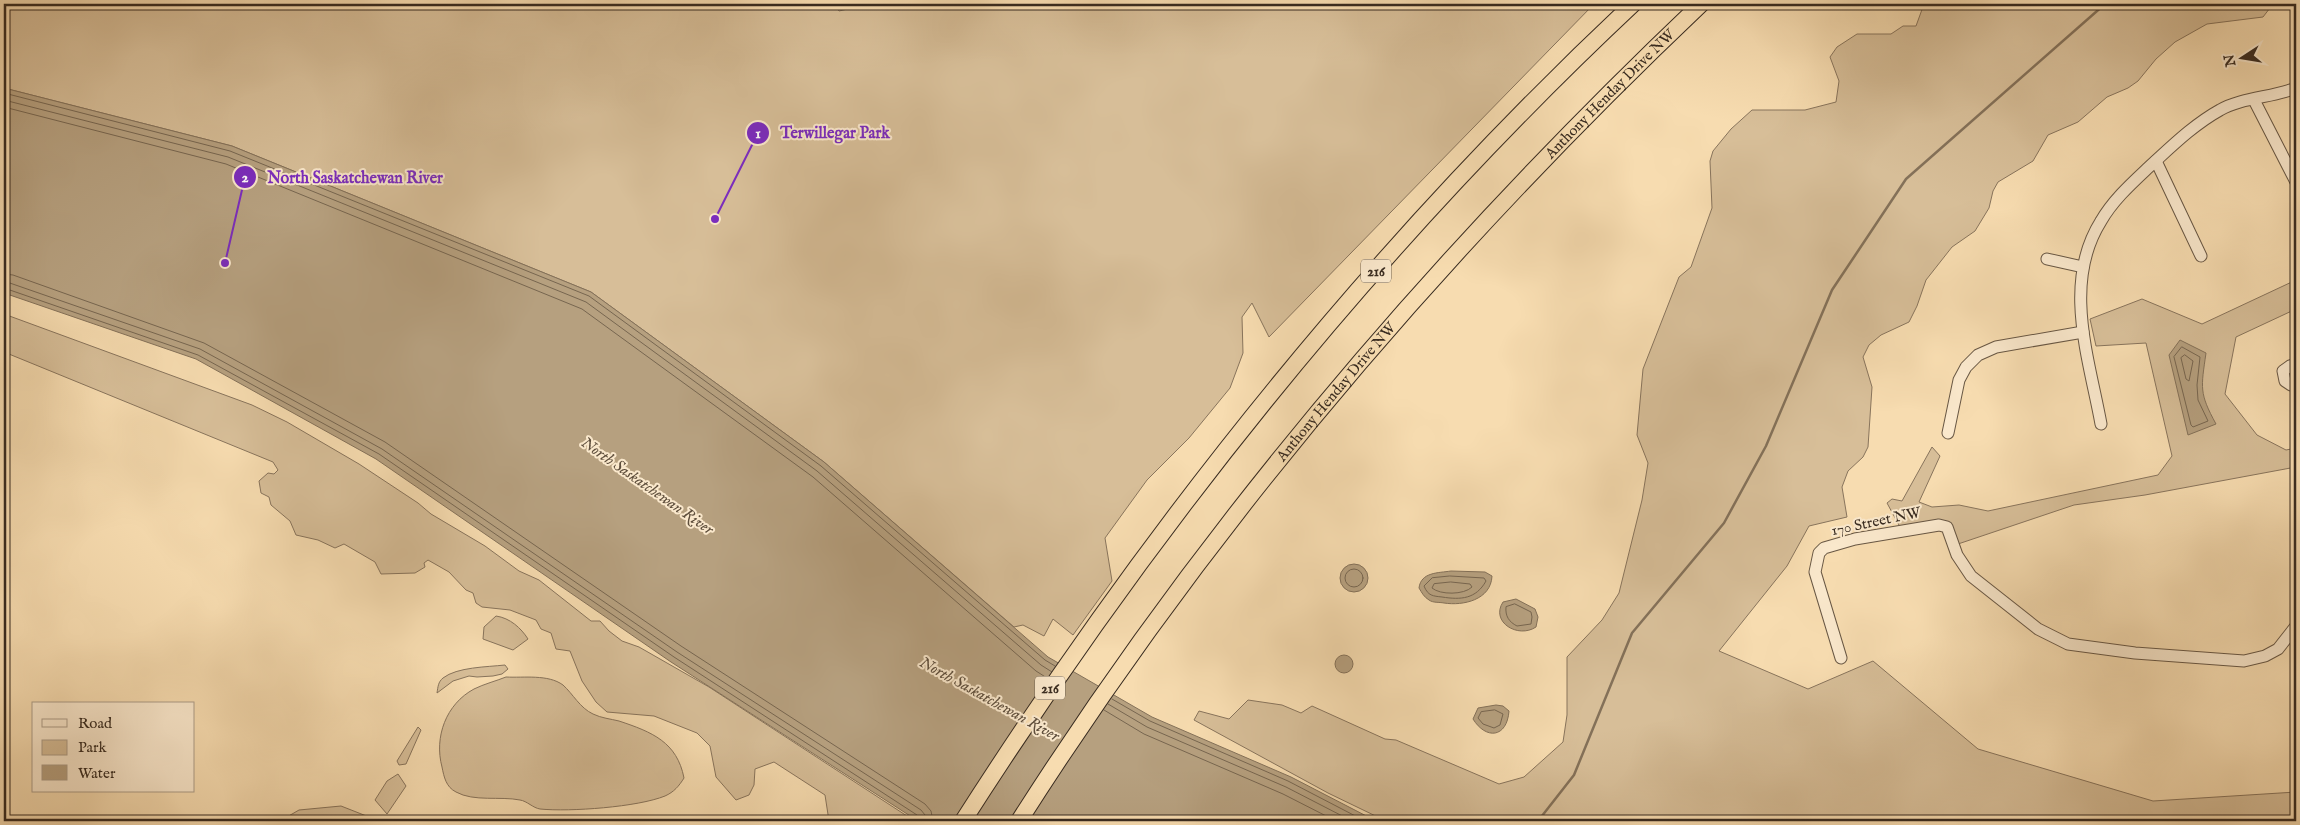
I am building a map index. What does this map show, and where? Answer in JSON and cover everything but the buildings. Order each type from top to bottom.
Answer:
[{"type":"highway","name":"216","points":[[963,821],[1071,657],[1143,558],[1223,454],[1371,276],[1520,115],[1633,4]]},
{"type":"highway","name":"Anthony Henday Drive NW","points":[[1019,821],[1113,682],[1184,583],[1304,428],[1407,307],[1554,147],[1701,4]]},
{"type":"street","points":[[2100,424],[2082,332],[2081,290],[2083,267],[2090,243],[2101,221],[2117,199],[2156,161],[2186,134],[2221,109],[2296,88]]},
{"type":"street","points":[[2254,100],[2296,182]]},
{"type":"street","points":[[2156,161],[2201,256]]},
{"type":"street","points":[[2047,259],[2083,267]]},
{"type":"street","points":[[1948,433],[1955,408],[1959,380],[1966,367],[1978,356],[1996,347],[2082,332]]},
{"type":"street","points":[[2296,364],[2283,371],[2285,381],[2291,385],[2296,384]]},
{"type":"street","name":"170 Street NW","points":[[1841,658],[1815,572],[1819,553],[1824,548],[1855,539],[1929,525],[1947,526],[1957,555],[1971,576],[2038,629],[2068,644],[2135,653],[2244,661],[2265,656],[2278,648],[2296,626]]},
{"type":"green space","points":[[4,4],[835,4],[839,11],[869,4],[1594,4],[1269,337],[1252,303],[1242,317],[1243,353],[1230,388],[1189,438],[1147,480],[1105,538],[1112,581],[1073,635],[1053,619],[1044,636],[1023,625],[1014,627],[824,462],[591,292],[232,146],[4,88]]},
{"type":"green space","points":[[1924,4],[2273,4],[2263,17],[2207,24],[2175,42],[2156,59],[2138,81],[2128,88],[2107,97],[2078,122],[2048,135],[2033,161],[1998,182],[1993,191],[1989,208],[1975,231],[1952,247],[1926,280],[1909,322],[1881,335],[1869,345],[1863,357],[1872,387],[1868,447],[1863,457],[1848,471],[1842,487],[1847,517],[1809,526],[1787,566],[1719,651],[1808,689],[1873,661],[1978,749],[2153,801],[2296,792],[2296,821],[1386,821],[1328,793],[1194,720],[1199,711],[1229,719],[1248,700],[1282,705],[1301,713],[1312,706],[1385,739],[1396,740],[1499,784],[1524,777],[1563,742],[1567,715],[1567,657],[1602,620],[1619,593],[1642,500],[1648,463],[1637,435],[1643,369],[1679,277],[1691,267],[1712,208],[1710,161],[1713,151],[1731,129],[1752,110],[1805,110],[1836,102],[1839,81],[1830,57],[1837,47],[1857,34],[1891,34],[1903,26],[1916,26]]},
{"type":"green space","points":[[2296,280],[2296,309],[2236,337],[2225,394],[2257,435],[2286,450],[2296,448],[2296,467],[2145,495],[2074,505],[1958,544],[1951,525],[1900,527],[1887,503],[1892,499],[1902,501],[1932,447],[1940,456],[1919,502],[1932,507],[1959,505],[1988,511],[2158,475],[2172,456],[2146,343],[2096,346],[2090,319],[2142,299],[2202,324]]},
{"type":"green space","points":[[4,314],[252,405],[287,422],[359,464],[418,503],[431,514],[485,546],[519,571],[539,580],[591,621],[600,621],[622,641],[639,647],[709,687],[907,816],[908,821],[829,821],[825,795],[774,762],[755,769],[754,785],[749,795],[736,800],[716,777],[710,746],[697,733],[654,716],[607,712],[596,702],[582,681],[570,651],[556,649],[551,633],[541,629],[536,620],[510,610],[482,607],[476,603],[473,593],[466,590],[449,572],[428,560],[424,563],[425,567],[415,573],[381,574],[375,562],[344,544],[335,548],[318,540],[296,535],[290,521],[271,505],[269,497],[261,493],[259,481],[268,473],[274,474],[278,470],[273,462],[4,352]]},
{"type":"green space","points":[[496,616],[515,624],[528,639],[513,650],[483,639],[484,627]]},
{"type":"green space","points":[[505,665],[508,669],[502,674],[469,676],[453,681],[437,693],[440,681],[449,674],[473,668]]},
{"type":"green space","points":[[506,677],[550,679],[563,685],[584,708],[593,714],[619,721],[652,734],[676,755],[684,778],[671,793],[653,800],[621,806],[586,809],[540,809],[520,800],[471,797],[456,792],[446,781],[440,756],[441,733],[444,722],[449,712],[464,695],[478,687]]},
{"type":"green space","points":[[418,727],[421,730],[406,764],[399,765],[397,761]]},
{"type":"green space","points":[[398,774],[406,786],[387,814],[375,800],[387,781]]},
{"type":"green space","points":[[341,806],[369,817],[399,821],[280,821],[299,810]]},
{"type":"water","points":[[4,88],[232,146],[591,292],[824,462],[1048,657],[1152,717],[1291,777],[1376,821],[918,821],[671,662],[376,459],[196,359],[4,293]]},
{"type":"water","points":[[2180,340],[2206,353],[2202,383],[2204,397],[2216,424],[2188,435],[2169,355]]},
{"type":"water","points":[[1354,564],[1364,568],[1368,578],[1364,588],[1354,592],[1344,588],[1340,578],[1344,568]]},
{"type":"water","points":[[1451,571],[1485,572],[1492,576],[1487,591],[1475,600],[1451,604],[1431,601],[1423,595],[1419,588],[1423,579],[1431,574]]},
{"type":"water","points":[[1516,599],[1535,609],[1538,617],[1536,627],[1529,630],[1514,630],[1503,622],[1500,616],[1500,609],[1503,602]]},
{"type":"water","points":[[1340,655],[1348,655],[1353,660],[1351,671],[1340,673],[1335,668],[1335,660]]},
{"type":"water","points":[[1496,705],[1503,706],[1509,711],[1504,727],[1500,731],[1490,733],[1478,726],[1473,719],[1478,708]]},
{"type":"waterway","points":[[1538,821],[1574,775],[1632,633],[1724,523],[1766,446],[1832,290],[1906,179],[2105,4]]},
{"type":"place","name":"Terwillegar Park","points":[[715,219]]},
{"type":"place","name":"North Saskatchewan River","points":[[225,263]]}]
